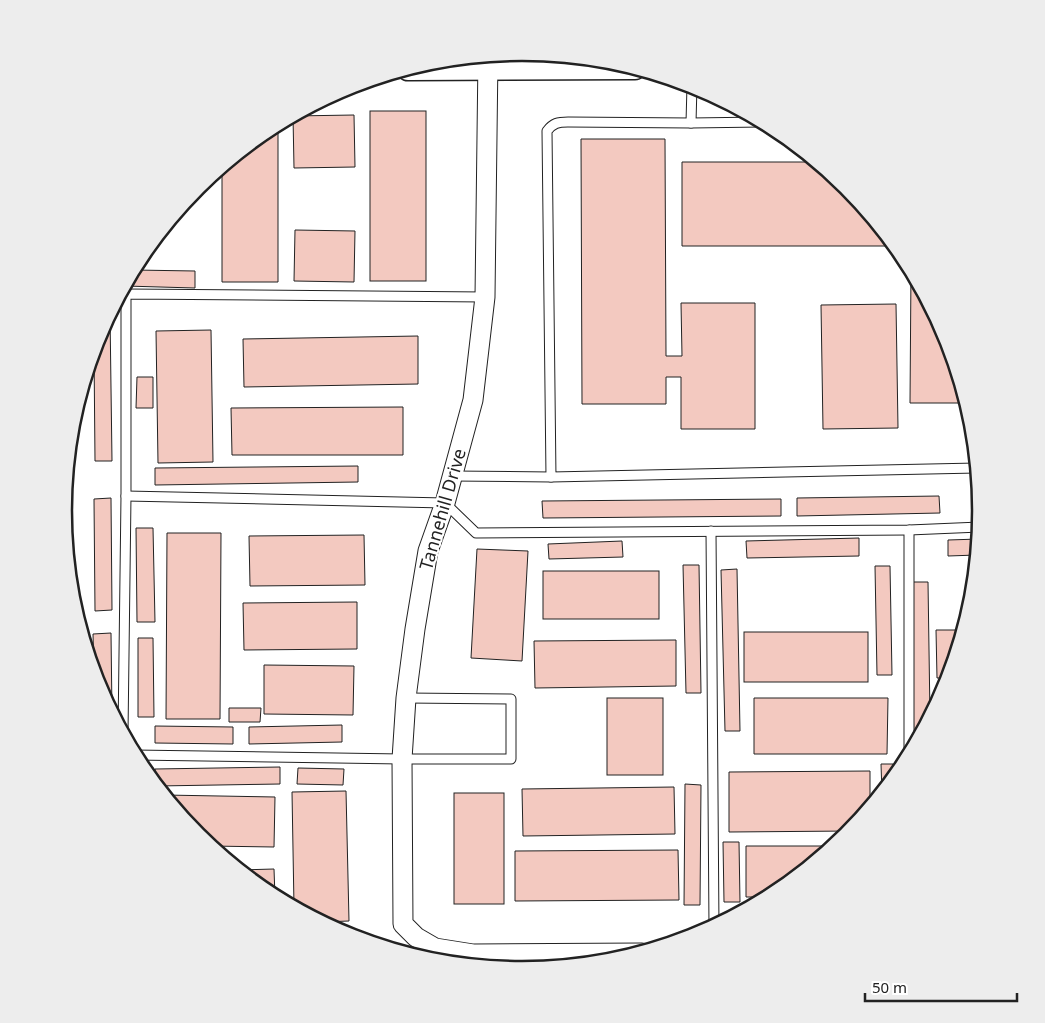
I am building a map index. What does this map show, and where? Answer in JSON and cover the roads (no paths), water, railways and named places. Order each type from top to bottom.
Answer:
[{"type":"street","points":[[492,62],[587,66]]},
{"type":"street","name":"Tannehill Drive","points":[[440,953],[416,938],[403,924],[402,759],[406,698],[428,550],[445,503],[472,400],[485,297],[488,63]]},
{"type":"street","points":[[440,953],[472,954],[484,958],[603,954]]},
{"type":"lane","points":[[691,123],[692,95]]},
{"type":"lane","points":[[551,477],[547,131],[552,125],[561,122],[748,122]]},
{"type":"lane","points":[[129,294],[485,297]]},
{"type":"lane","points":[[123,719],[126,299]]},
{"type":"lane","points":[[452,476],[551,477],[971,468]]},
{"type":"lane","points":[[126,496],[445,503],[476,533],[909,530],[972,527]]},
{"type":"lane","points":[[909,530],[910,740]]},
{"type":"lane","points":[[711,531],[714,919]]},
{"type":"lane","points":[[143,754],[511,759],[511,699],[406,698]]}]
